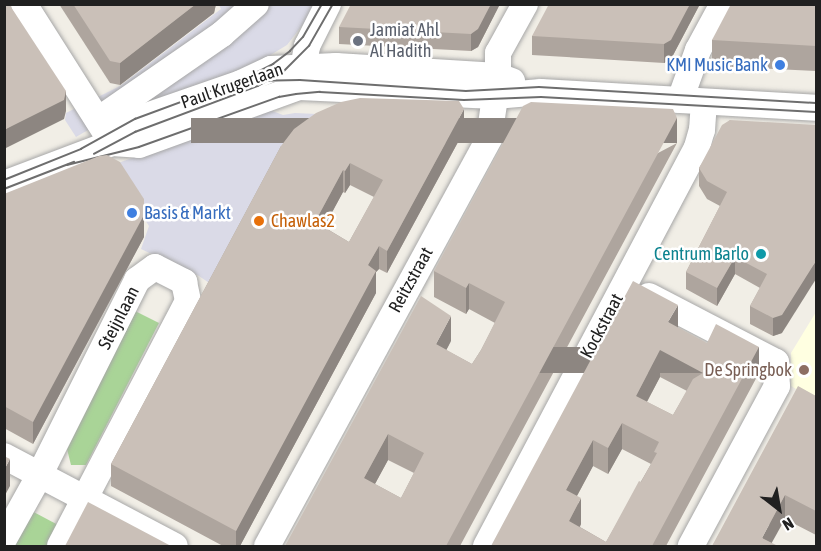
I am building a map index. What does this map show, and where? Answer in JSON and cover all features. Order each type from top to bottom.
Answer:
[{"type":"street","points":[[24,4],[112,143]]},
{"type":"street","points":[[98,120],[222,34],[256,4]]},
{"type":"street","points":[[301,76],[307,46],[328,4]]},
{"type":"street","name":"Reitzstraat","points":[[267,546],[489,138],[497,86],[498,53],[525,4]]},
{"type":"street","name":"Kockstraat","points":[[486,546],[697,147],[702,130],[692,101],[698,50],[723,4]]},
{"type":"street","name":"Paul Krugerlaan","points":[[4,184],[112,143],[132,121],[241,83],[271,69],[301,76],[497,86],[541,92],[816,108]]},
{"type":"street","name":"Steijnlaan","points":[[4,539],[39,476],[137,280],[155,267],[184,282],[188,300],[60,546]]},
{"type":"street","points":[[624,283],[776,362],[777,386],[691,546]]},
{"type":"street","points":[[4,456],[175,546]]},
{"type":"shaded area","points":[[219,5],[318,5],[287,45],[231,77],[100,123],[76,137],[65,120],[66,113],[120,86],[221,9]]},
{"type":"shaded area","points":[[267,109],[283,115],[295,113],[338,115],[215,287],[199,276],[141,249],[149,226],[110,166]]},
{"type":"shaded area","name":"De Springbok","points":[[816,312],[816,401],[791,386],[791,353]]},
{"type":"green space","points":[[135,311],[159,323],[86,465],[71,465],[67,449]]},
{"type":"green space","points":[[28,509],[60,526],[49,546],[8,546]]},
{"type":"building","points":[[4,4],[9,4],[66,91],[64,100],[4,130]]},
{"type":"building","points":[[73,4],[196,4],[120,63],[110,61]]},
{"type":"building","points":[[351,4],[491,4],[478,29],[471,34],[339,27]]},
{"type":"building","points":[[549,4],[690,4],[671,40],[664,44],[532,36]]},
{"type":"building","points":[[731,4],[816,4],[816,46],[712,40]]},
{"type":"building","points":[[360,98],[459,101],[464,109],[387,251],[379,246],[368,265],[376,271],[236,531],[111,464],[281,146],[294,129],[316,113],[341,102]],"holes":[[[350,163],[383,180],[349,242],[315,222],[343,170],[345,171]]]},
{"type":"building","points":[[531,102],[673,109],[677,118],[446,546],[285,546],[421,296],[451,316],[436,344],[472,364],[481,350],[505,302],[469,283],[466,288],[434,271],[523,106]],"holes":[[[388,434],[424,453],[401,498],[364,478]]]},
{"type":"building","points":[[730,120],[816,125],[816,261],[782,315],[773,318],[750,306],[767,274],[735,257],[717,288],[686,272],[727,192],[707,181],[699,168],[722,125]]},
{"type":"building","points":[[107,155],[120,162],[144,199],[144,215],[33,422],[4,406],[4,194],[99,156]]},
{"type":"building","points":[[633,281],[678,305],[668,322],[707,343],[716,324],[759,347],[652,546],[491,546]],"holes":[[[660,350],[703,373],[693,379],[673,415],[636,396]],[[622,423],[659,442],[654,452],[657,453],[606,542],[569,521],[581,498],[566,490],[593,440],[608,448]]]},
{"type":"building","points":[[798,386],[816,396],[816,511],[785,495],[762,538],[778,546],[712,546]]},
{"type":"building","points":[[4,456],[10,459],[4,470]]},
{"type":"building","points":[[88,502],[171,546],[65,546]]},
{"type":"tram line","points":[[244,79],[273,64],[290,51],[303,37],[322,4]]},
{"type":"tram line","points":[[94,154],[135,132],[258,86],[283,72],[309,46],[333,4]]},
{"type":"tram line","points":[[218,89],[251,81],[300,80],[466,91],[539,87],[816,103]]},
{"type":"tram line","points":[[4,180],[81,149],[135,119],[224,86]]},
{"type":"tram line","points":[[67,165],[139,147],[279,97],[320,92],[464,100],[541,97],[816,112]]},
{"type":"tram line","points":[[4,189],[74,162]]},
{"type":"place","name":"Jamiat Ahl Al Hadith","points":[[358,41]]},
{"type":"place","name":"KMI Music Bank","points":[[780,65]]},
{"type":"place","name":"Basis & Markt","points":[[132,213]]},
{"type":"place","name":"Chawlas2","points":[[259,221]]},
{"type":"place","name":"Centrum Barlo","points":[[761,254]]},
{"type":"place","name":"De Springbok","points":[[804,370]]}]
